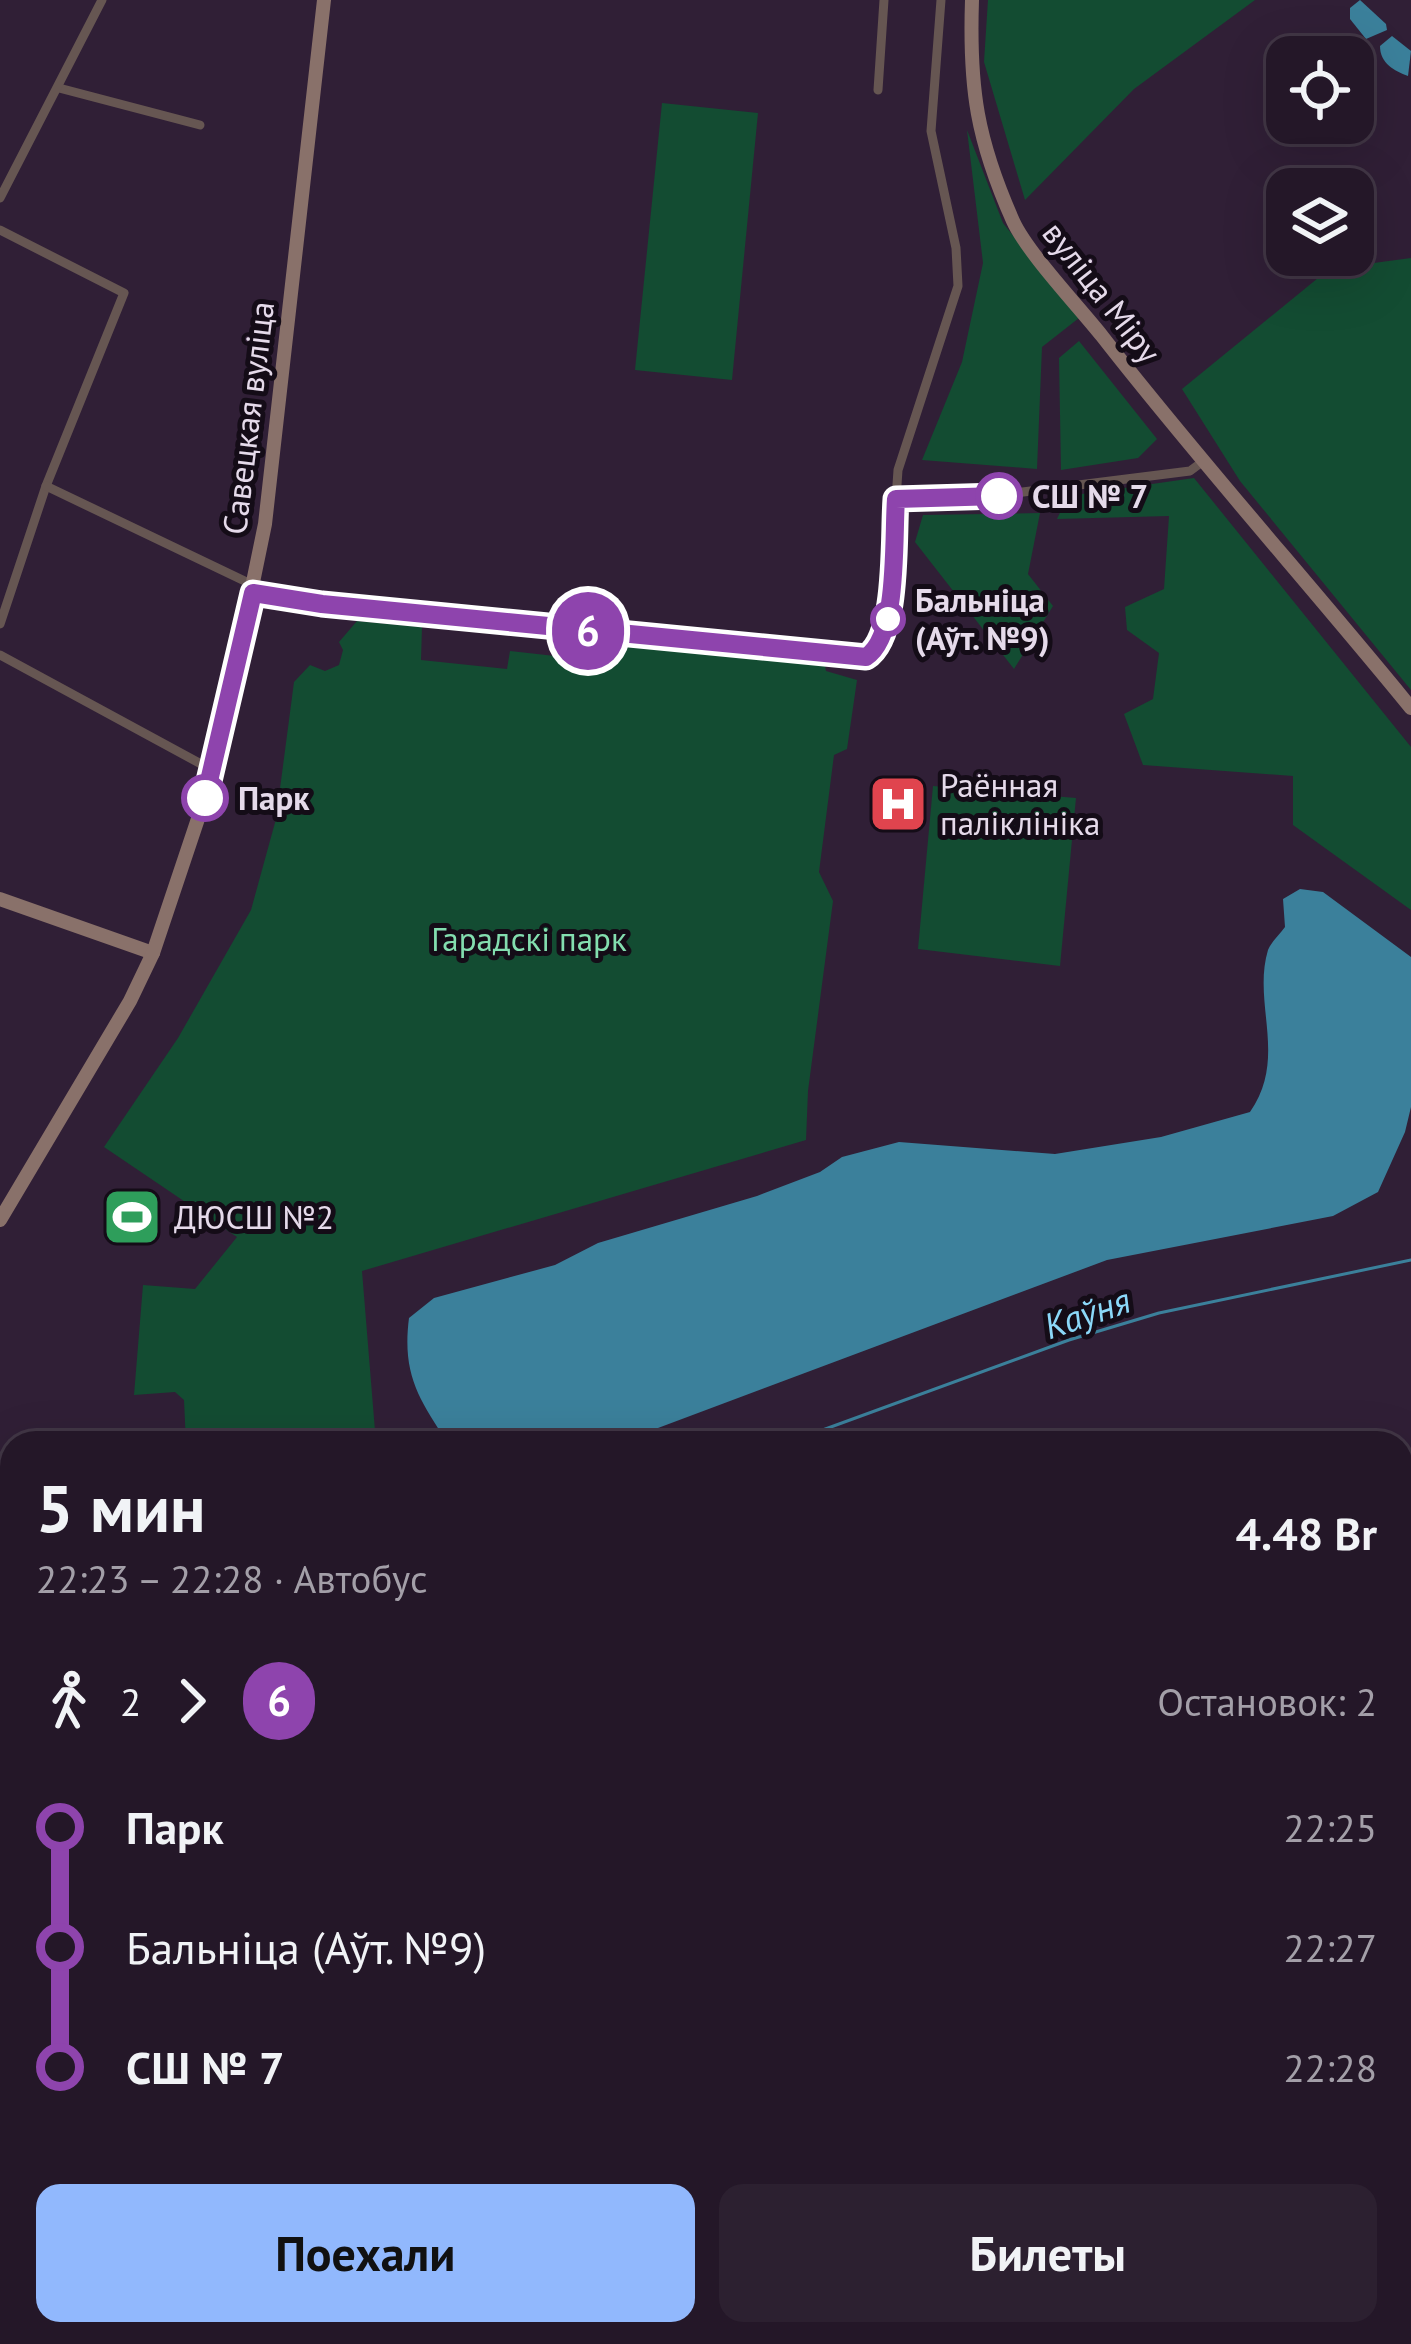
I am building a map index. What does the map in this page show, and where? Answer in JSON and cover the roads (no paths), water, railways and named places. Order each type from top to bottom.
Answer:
[{"type":"street","points":[[0,198],[102,0]]},
{"type":"street","name":"Савецкая вуліца","points":[[0,1220],[130,1001],[153,953],[214,771],[254,589],[272,463],[324,0]]},
{"type":"street","points":[[878,90],[884,0]]},
{"type":"street","points":[[46,486],[254,589],[322,604],[866,657],[877,650],[887,630],[898,470],[958,286],[953,229],[934,161],[931,131],[941,0]]},
{"type":"street","name":"вуліца Міру","points":[[972,0],[970,68],[976,119],[1015,225],[1202,462],[1411,708]]},
{"type":"street","points":[[59,88],[200,124]]},
{"type":"street","points":[[0,230],[124,293],[46,486],[0,624]]},
{"type":"street","points":[[896,499],[999,496],[1190,470],[1202,462]]},
{"type":"street","points":[[0,655],[214,771]]},
{"type":"street","points":[[0,899],[153,953]]},
{"type":"water","points":[[1360,0],[1387,30],[1364,36],[1350,19],[1350,8]]},
{"type":"water","points":[[1392,36],[1411,51],[1408,76],[1382,57],[1380,46]]},
{"type":"water","points":[[1300,889],[1323,892],[1411,957],[1411,1107],[1378,1192],[1333,1216],[1107,1260],[650,1431],[440,1431],[428,1412],[410,1370],[407,1337],[409,1318],[434,1298],[555,1265],[598,1243],[757,1196],[820,1172],[842,1157],[899,1142],[1055,1154],[1161,1137],[1250,1112],[1267,1071],[1264,970],[1268,950],[1285,927],[1283,899]]},
{"type":"waterway","name":"Каўня","points":[[820,1431],[1069,1340],[1159,1313],[1411,1260]]},
{"type":"place","name":"СШ № 7","points":[[999,496]]},
{"type":"place","name":"Бальніца (Аўт. №9)","points":[[888,619]]},
{"type":"place","name":"Парк","points":[[205,798]]},
{"type":"place","name":"Раённая паліклініка","points":[[898,804]]},
{"type":"place","name":"ДЮСШ №2","points":[[132,1217]]},
{"type":"park label","name":"Гарадскі парк","points":[[529,939]]}]
